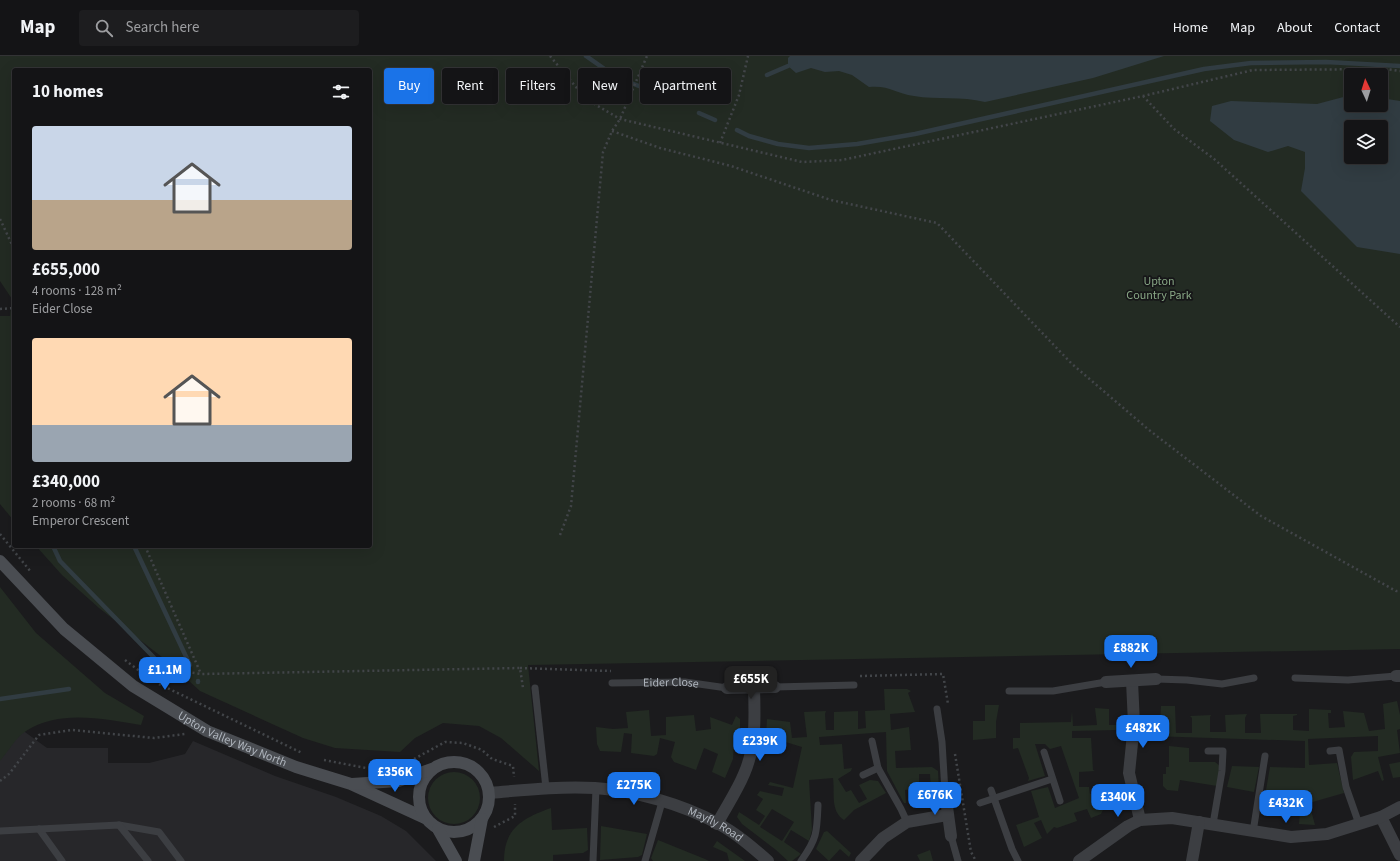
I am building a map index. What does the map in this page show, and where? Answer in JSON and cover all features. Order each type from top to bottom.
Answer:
[{"type":"street","name":"Upton Valley Way North","points":[[0,561],[70,634],[134,686],[207,731],[296,767],[351,784],[425,818]]},
{"type":"street","points":[[1106,682],[1156,680]]},
{"type":"street","points":[[1132,681],[1134,724],[1129,773],[1140,820]]},
{"type":"street","name":"Eider Close","points":[[727,688],[775,687]]},
{"type":"street","points":[[717,824],[744,774],[753,746],[755,713],[754,688]]},
{"type":"street","points":[[454,762],[465,764],[475,769],[483,777],[489,793],[488,810],[482,819],[467,830],[458,833],[448,833],[438,829],[425,818],[419,802],[419,790],[424,778],[432,769],[442,764],[454,762]]},
{"type":"street","name":"Upton Valley Way North","points":[[351,784],[398,780],[432,769]]},
{"type":"street","name":"Mayfly Road","points":[[489,793],[546,788],[596,788],[630,793],[686,810],[717,824],[748,843],[768,861]]},
{"type":"street","points":[[945,792],[951,836]]},
{"type":"street","points":[[1079,861],[1128,826],[1140,820],[1172,818],[1291,837],[1327,834],[1381,817],[1400,807]]},
{"type":"street","points":[[861,861],[883,838],[907,822],[947,815]]},
{"type":"street","points":[[1381,817],[1400,855]]},
{"type":"street","points":[[474,861],[482,819]]},
{"type":"street","points":[[1192,861],[1199,822]]},
{"type":"street","points":[[438,829],[456,861]]},
{"type":"lane","points":[[1295,678],[1348,680],[1398,676]]},
{"type":"lane","points":[[1156,680],[1186,680],[1222,684],[1254,678]]},
{"type":"lane","name":"Eider Close","points":[[612,683],[686,682],[727,688]]},
{"type":"lane","points":[[1009,691],[1053,691],[1106,682]]},
{"type":"lane","name":"Eider Close","points":[[775,687],[854,685]]},
{"type":"lane","points":[[535,688],[546,788]]},
{"type":"lane","points":[[937,709],[942,742],[945,792]]},
{"type":"lane","points":[[872,740],[878,768],[902,809],[907,822]]},
{"type":"lane","points":[[1330,751],[1339,750],[1346,787],[1359,824]]},
{"type":"lane","points":[[1208,751],[1223,751],[1222,771],[1213,824]]},
{"type":"lane","points":[[1044,752],[1060,801]]},
{"type":"lane","points":[[1253,832],[1265,756]]},
{"type":"lane","points":[[863,775],[878,768]]},
{"type":"lane","points":[[980,803],[1052,779]]},
{"type":"lane","points":[[593,861],[596,788]]},
{"type":"lane","points":[[991,790],[1018,861]]},
{"type":"lane","points":[[645,861],[662,802]]},
{"type":"lane","points":[[801,861],[812,846],[817,833],[818,805]]},
{"type":"lane","points":[[119,825],[148,861]]},
{"type":"lane","points":[[0,831],[119,825],[159,832],[181,861]]},
{"type":"lane","points":[[39,829],[62,861]]},
{"type":"lane","points":[[951,836],[958,861]]},
{"type":"path","points":[[550,56],[586,99],[620,119],[802,162],[842,160],[1143,96],[1253,70],[1387,69],[1400,71]]},
{"type":"path","points":[[560,535],[571,506],[603,152],[612,131],[620,119],[647,56]]},
{"type":"path","points":[[720,142],[739,95],[748,56]]},
{"type":"path","points":[[1143,96],[1174,129],[1213,158],[1400,327]]},
{"type":"path","points":[[612,131],[660,148],[731,166],[831,200],[937,223],[1072,364],[1149,430],[1261,516],[1400,592]]},
{"type":"path","points":[[0,219],[12,245]]},
{"type":"path","points":[[0,309],[12,308]]},
{"type":"path","points":[[0,534],[35,576]]},
{"type":"path","points":[[146,548],[201,674]]},
{"type":"path","points":[[122,657],[151,680],[304,754]]},
{"type":"path","points":[[520,668],[523,691]]},
{"type":"path","points":[[151,680],[168,669],[201,674],[520,668],[616,671]]},
{"type":"path","points":[[855,676],[943,674],[948,705]]},
{"type":"path","points":[[0,781],[9,774],[39,735],[72,730],[154,738],[207,731]]},
{"type":"path","points":[[412,761],[445,742],[463,743],[482,750],[492,759],[513,766],[515,816],[492,828]]},
{"type":"path","points":[[955,751],[971,852],[976,861]]},
{"type":"path","points":[[319,759],[371,769]]},
{"type":"shaded area","points":[[790,56],[1164,56],[1093,78],[985,102],[967,99],[907,95],[887,88],[869,87],[852,75],[839,71],[825,72],[811,68],[796,73],[788,66],[788,58]]},
{"type":"shaded area","points":[[1344,97],[1344,112],[1388,112],[1388,99],[1400,101],[1400,254],[1357,247],[1301,191],[1305,168],[1305,152],[1288,146],[1268,152],[1234,140],[1210,121],[1212,106],[1231,101],[1317,104]]},
{"type":"shaded area","points":[[0,719],[25,732],[47,748],[108,748],[108,763],[149,763],[185,754],[193,741],[275,776],[336,797],[381,816],[406,831],[436,861],[0,861]]},
{"type":"green space","name":"Upton Country Park","points":[[0,56],[1400,56],[1400,649],[528,665],[539,771],[501,738],[479,726],[443,723],[415,738],[400,752],[335,748],[303,738],[200,691],[167,661],[99,608],[62,575],[38,548],[372,548],[372,68],[12,68],[12,299],[0,281]]},
{"type":"green space","name":"Upton Country Park","points":[[12,299],[12,519],[0,504],[0,316],[10,316]]},
{"type":"green space","points":[[0,587],[36,633],[105,693],[144,716],[141,725],[97,718],[68,718],[53,720],[39,724],[22,734],[0,761]]},
{"type":"green space","points":[[884,689],[907,689],[911,691],[908,693],[915,712],[890,714],[891,730],[909,727],[911,750],[895,751],[896,768],[932,767],[938,771],[939,789],[931,790],[930,774],[919,774],[919,789],[905,790],[906,803],[904,803],[887,771],[886,732],[819,737],[820,745],[842,744],[844,769],[852,768],[851,771],[838,779],[846,792],[851,790],[859,803],[867,799],[859,785],[870,780],[878,781],[886,793],[854,810],[844,820],[837,812],[835,807],[833,778],[809,780],[812,830],[809,841],[791,830],[784,842],[801,854],[792,861],[788,861],[742,824],[737,817],[739,812],[759,825],[765,816],[756,810],[763,799],[757,795],[760,791],[782,796],[784,788],[768,785],[770,782],[793,788],[802,747],[766,736],[767,719],[790,722],[792,738],[807,737],[804,712],[826,711],[826,730],[834,730],[834,712],[858,711],[858,729],[866,728],[865,711],[885,710]],"holes":[[[772,809],[794,822],[782,841],[760,827]]]},
{"type":"green space","points":[[1397,701],[1400,715],[1400,729],[1397,730],[1400,753],[1378,757],[1384,780],[1382,781],[1378,771],[1353,780],[1351,757],[1354,752],[1378,751],[1378,736],[1308,739],[1309,765],[1337,763],[1344,793],[1309,803],[1315,825],[1299,824],[1301,801],[1265,796],[1270,767],[1305,768],[1305,741],[1151,736],[1148,734],[1148,722],[1160,722],[1161,706],[1175,706],[1176,733],[1192,733],[1192,718],[1190,716],[1211,715],[1210,732],[1226,732],[1225,715],[1247,714],[1245,718],[1245,733],[1261,733],[1260,714],[1297,714],[1293,716],[1293,730],[1309,731],[1309,709],[1331,710],[1331,713],[1328,713],[1329,728],[1345,727],[1343,711],[1364,713],[1369,731],[1385,729],[1383,704]]},
{"type":"green space","points":[[985,705],[999,705],[996,722],[996,738],[973,740],[973,721],[985,721]]},
{"type":"green space","points":[[1095,708],[1109,709],[1109,725],[1120,725],[1116,730],[1072,731],[1072,738],[1091,738],[1093,770],[1095,771],[1079,772],[1079,787],[1089,787],[1090,794],[1098,794],[1104,808],[1101,814],[1091,818],[1087,809],[1074,813],[1077,821],[1057,828],[1054,827],[1047,834],[1041,820],[1034,823],[1042,838],[1024,847],[1016,825],[1039,817],[1031,791],[1048,787],[1055,808],[1079,798],[1061,746],[1050,749],[1045,744],[1035,744],[1045,776],[1028,781],[1029,778],[1018,748],[1013,749],[1013,738],[1020,738],[1020,723],[1071,722],[1072,711],[1073,726],[1097,725]]},
{"type":"green space","points":[[649,710],[651,736],[666,735],[666,717],[694,715],[696,731],[711,729],[710,717],[732,725],[736,716],[740,719],[740,741],[734,744],[733,759],[725,778],[712,772],[718,754],[704,748],[696,770],[674,762],[671,757],[675,742],[660,738],[657,754],[654,756],[631,753],[632,734],[624,733],[621,752],[600,751],[597,744],[596,727],[613,729],[628,728],[626,712]]},
{"type":"green space","points":[[1169,746],[1189,748],[1189,762],[1215,762],[1220,766],[1217,786],[1180,780],[1178,791],[1167,790],[1163,786],[1163,774],[1166,774],[1166,767],[1169,767]]},
{"type":"green space","points":[[1400,762],[1400,777],[1393,778],[1389,764]]},
{"type":"green space","points":[[1232,766],[1259,767],[1254,792],[1227,787]]},
{"type":"green space","points":[[454,772],[464,774],[472,780],[478,788],[480,798],[478,808],[472,816],[464,822],[454,824],[444,822],[436,816],[430,808],[428,798],[430,788],[436,780],[444,774]]},
{"type":"green space","points":[[551,808],[552,830],[587,828],[588,850],[583,853],[553,855],[553,861],[504,861],[507,840],[511,832],[524,820]]},
{"type":"green space","points":[[601,826],[647,834],[642,855],[638,857],[600,860]]},
{"type":"green space","points":[[827,831],[851,853],[849,857],[840,849],[829,861],[816,849],[824,832]]},
{"type":"green space","points":[[658,840],[709,861],[653,861],[651,858]]},
{"type":"green space","points":[[717,841],[745,861],[729,861],[727,853],[713,847]]},
{"type":"green space","points":[[930,850],[933,861],[920,861],[917,855]]},
{"type":"waterway","points":[[586,56],[616,77],[640,86]]},
{"type":"waterway","points":[[737,130],[749,136],[778,144],[809,148],[857,144],[915,134],[1204,69],[1251,63],[1326,62],[1400,66]]},
{"type":"waterway","points":[[767,75],[788,66]]},
{"type":"waterway","points":[[699,113],[715,120]]},
{"type":"waterway","points":[[54,548],[60,561],[167,671]]},
{"type":"waterway","points":[[135,548],[190,665]]},
{"type":"waterway","points":[[0,699],[69,689]]}]
